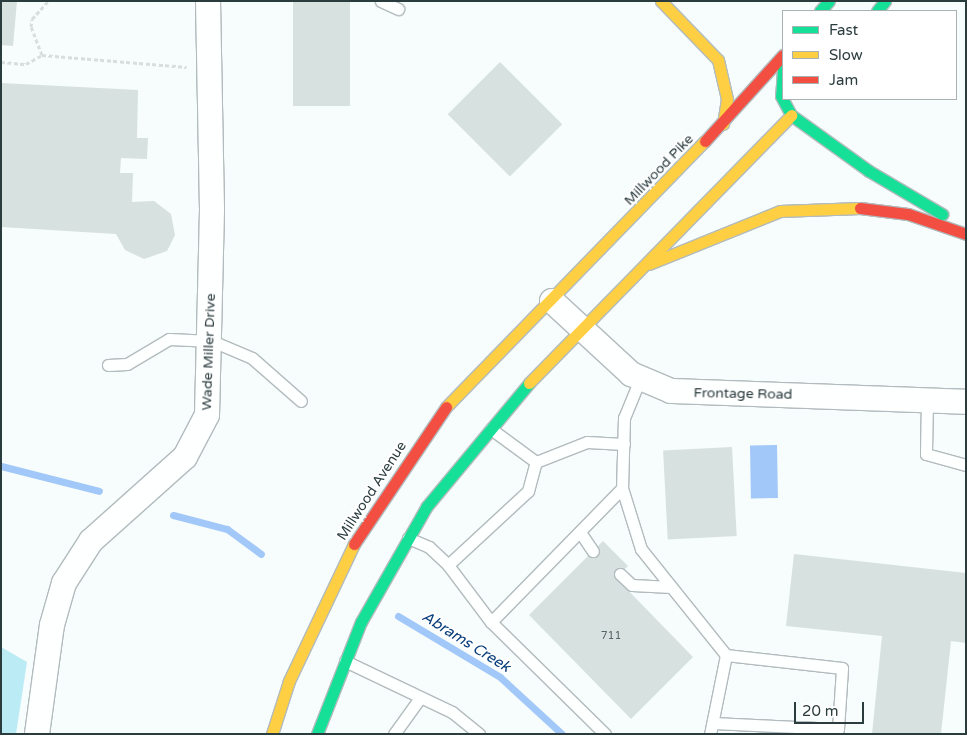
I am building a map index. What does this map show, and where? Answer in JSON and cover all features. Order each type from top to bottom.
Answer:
[{"type":"main road","points":[[660,1],[718,60],[727,99],[723,124]]},
{"type":"main road","name":"Millwood Pike","points":[[552,301],[723,124],[782,56]]},
{"type":"main road","points":[[782,83],[782,98]]},
{"type":"main road","points":[[783,100],[792,115],[869,170],[966,228]]},
{"type":"main road","points":[[317,734],[344,661],[408,538],[489,428],[801,104]]},
{"type":"main road","points":[[649,264],[780,211],[870,208],[908,214],[966,234]]},
{"type":"main road","name":"Millwood Avenue","points":[[272,734],[293,672],[359,535],[449,403],[552,301]]},
{"type":"street","name":"Wade Miller Drive","points":[[37,734],[52,625],[64,584],[91,541],[185,456],[204,427],[210,396],[212,341],[208,1]]},
{"type":"street","name":"Frontage Road","points":[[552,301],[640,379],[696,394],[966,402]]},
{"type":"lane","points":[[381,1],[398,8]]},
{"type":"lane","points":[[108,365],[127,364],[169,338],[212,341],[252,358],[300,401]]},
{"type":"lane","points":[[640,379],[624,418],[622,488],[640,549],[726,655],[842,668],[838,729],[711,729],[726,655]]},
{"type":"lane","points":[[927,400],[926,454],[966,465]]},
{"type":"lane","points":[[489,428],[536,462]]},
{"type":"lane","points":[[536,462],[587,442],[624,444]]},
{"type":"lane","points":[[448,565],[528,491],[536,462]]},
{"type":"lane","points":[[491,622],[622,488]]},
{"type":"lane","points":[[580,532],[593,551]]},
{"type":"lane","points":[[408,538],[429,547],[448,565],[491,622],[605,734]]},
{"type":"lane","points":[[620,574],[632,585],[671,587]]},
{"type":"lane","points":[[344,661],[452,712],[479,734]]},
{"type":"lane","points":[[394,734],[420,698]]},
{"type":"path","points":[[42,55],[31,28],[32,18],[48,1]]},
{"type":"path","points":[[1,62],[26,64],[42,55],[209,70]]},
{"type":"shaded area","points":[[1,647],[27,662],[16,734],[1,734]]},
{"type":"water","points":[[750,445],[777,445],[778,498],[751,498]]},
{"type":"building","points":[[1,1],[17,1],[13,46],[1,45]]},
{"type":"building","points":[[293,1],[350,1],[350,106],[293,106]]},
{"type":"building","points":[[500,62],[562,124],[510,177],[448,114]]},
{"type":"building","points":[[1,83],[138,90],[137,138],[148,138],[147,159],[121,158],[120,173],[133,173],[132,202],[154,201],[171,214],[175,235],[167,251],[144,259],[125,250],[116,234],[1,227]]},
{"type":"building","points":[[732,447],[737,536],[668,539],[663,451]]},
{"type":"building","points":[[603,541],[628,566],[616,578],[693,657],[631,719],[529,615]]},
{"type":"building","points":[[794,554],[966,573],[966,643],[951,641],[941,734],[872,734],[882,636],[786,626]]},
{"type":"waterway","name":"Abrams Creek","points":[[1,466],[99,491]]},
{"type":"waterway","name":"Abrams Creek","points":[[173,515],[227,529],[261,554]]},
{"type":"waterway","name":"Abrams Creek","points":[[398,616],[500,677],[562,734]]},
{"type":"traffic: fast","points":[[821,10],[829,1]]},
{"type":"traffic: fast","points":[[878,10],[885,1]]},
{"type":"traffic: fast","points":[[782,83],[782,98]]},
{"type":"traffic: fast","points":[[783,100],[791,115],[869,171],[942,214]]},
{"type":"traffic: fast","points":[[317,734],[361,622],[427,506],[529,383]]},
{"type":"traffic: slow","points":[[661,1],[718,60],[727,99],[723,124]]},
{"type":"traffic: slow","points":[[529,383],[791,115]]},
{"type":"traffic: slow","points":[[446,407],[705,141]]},
{"type":"traffic: slow","points":[[649,264],[780,211],[860,208]]},
{"type":"traffic: slow","points":[[272,734],[289,681],[354,544]]},
{"type":"traffic: jam","points":[[705,141],[782,56]]},
{"type":"traffic: jam","points":[[860,208],[908,214],[966,234]]},
{"type":"traffic: jam","points":[[354,544],[446,407]]}]
